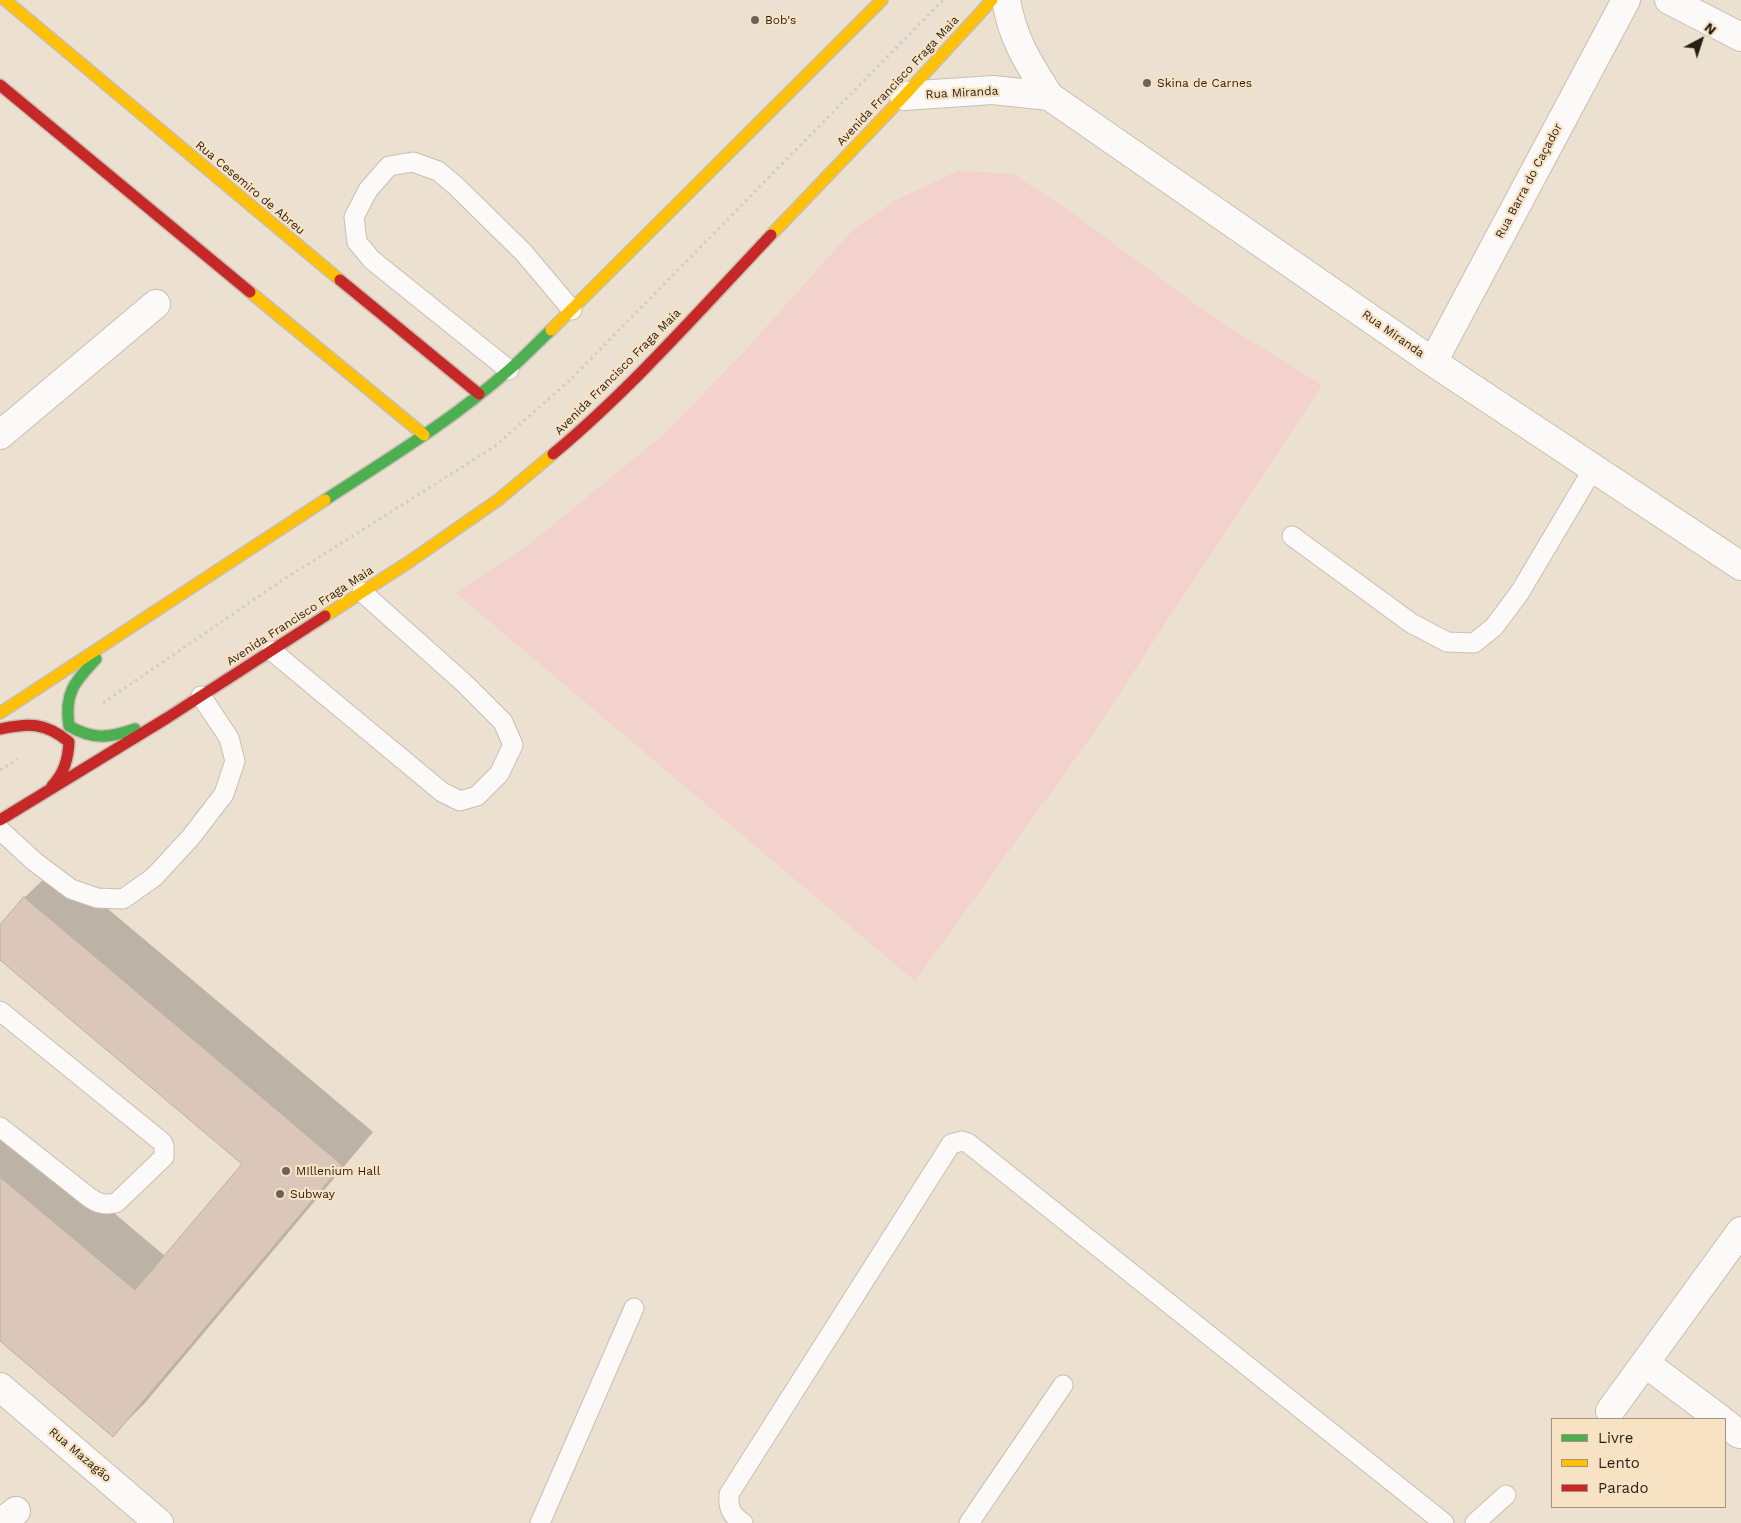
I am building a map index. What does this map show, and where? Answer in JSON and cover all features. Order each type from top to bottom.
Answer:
[{"type":"main road","name":"Rua Cesemiro de Abreu","points":[[5,0],[322,266],[480,394]]},
{"type":"main road","points":[[0,713],[424,435],[480,394],[509,370],[572,310],[882,0]]},
{"type":"main road","name":"Avenida Francisco Fraga Maia","points":[[0,820],[272,651],[498,500],[580,432],[645,368],[904,96],[992,0]]},
{"type":"main road","points":[[0,85],[424,435]]},
{"type":"main road","points":[[120,634],[86,670],[74,686],[67,704],[69,726],[80,733],[95,738],[108,736],[167,718]]},
{"type":"main road","points":[[0,729],[33,726],[52,729],[70,742],[66,770],[58,781],[43,794]]},
{"type":"street","name":"Rua Miranda","points":[[1006,0],[1014,34],[1023,53],[1049,96],[1433,362],[1741,566]]},
{"type":"street","name":"Rua Barra do Caçador","points":[[1433,362],[1626,0]]},
{"type":"street","points":[[1669,0],[1741,37]]},
{"type":"street","name":"Rua Miranda","points":[[904,96],[993,90],[1049,96]]},
{"type":"street","points":[[0,435],[156,304]]},
{"type":"street","points":[[1610,1412],[1741,1231]]},
{"type":"street","points":[[1645,1363],[1719,1418]]},
{"type":"street","name":"Rua Mazagão","points":[[0,1387],[159,1523]]},
{"type":"lane","points":[[509,370],[372,260],[357,242],[354,217],[368,190],[389,166],[413,162],[438,171],[457,187],[524,253],[572,310]]},
{"type":"lane","points":[[1292,536],[1411,623],[1448,642],[1474,643],[1494,627],[1520,592],[1593,469]]},
{"type":"lane","points":[[272,651],[442,792],[460,801],[477,796],[499,774],[513,745],[504,722],[464,683],[362,592]]},
{"type":"lane","points":[[0,830],[35,862],[71,889],[97,898],[123,899],[154,877],[191,837],[224,794],[236,761],[229,738],[201,696]]},
{"type":"lane","points":[[0,1011],[162,1142],[164,1157],[116,1203],[107,1205],[98,1203],[90,1198],[0,1127]]},
{"type":"lane","points":[[743,1523],[734,1517],[729,1510],[729,1494],[951,1144],[962,1141],[968,1143],[984,1155],[1444,1523]]},
{"type":"lane","points":[[540,1523],[634,1308]]},
{"type":"lane","points":[[969,1523],[1062,1385]]},
{"type":"lane","points":[[1475,1523],[1506,1495]]},
{"type":"shaded area","points":[[958,171],[1013,174],[1075,215],[1217,320],[1322,385],[1090,738],[915,981],[456,593],[527,546],[662,436],[742,354],[849,234],[894,201]]},
{"type":"building","name":"MIllenium Hall","points":[[24,897],[342,1165],[113,1437],[0,1341],[0,1177],[135,1290],[242,1164],[0,960],[0,925]]},
{"type":"traffic: fast","points":[[325,500],[420,438],[466,405],[489,387],[551,330]]},
{"type":"traffic: fast","points":[[96,659],[72,689],[68,705],[69,726],[86,734],[101,736],[109,736],[135,729]]},
{"type":"traffic: slow","points":[[5,0],[340,280]]},
{"type":"traffic: slow","points":[[551,330],[882,0]]},
{"type":"traffic: slow","points":[[771,235],[904,96],[992,0]]},
{"type":"traffic: slow","points":[[250,292],[424,435]]},
{"type":"traffic: slow","points":[[325,616],[409,562],[498,500],[553,454]]},
{"type":"traffic: slow","points":[[0,713],[325,500]]},
{"type":"traffic: jam","points":[[0,85],[250,292]]},
{"type":"traffic: jam","points":[[553,454],[638,375],[771,235]]},
{"type":"traffic: jam","points":[[340,280],[479,394]]},
{"type":"traffic: jam","points":[[0,820],[167,718],[325,616]]},
{"type":"traffic: jam","points":[[0,729],[28,725],[36,726],[52,731],[69,742],[65,766],[52,786]]},
{"type":"place","name":"Bob's","points":[[755,20]]},
{"type":"place","name":"Skina de Carnes","points":[[1147,83]]},
{"type":"place","name":"MIllenium Hall","points":[[286,1171]]},
{"type":"place","name":"Subway","points":[[280,1194]]}]
